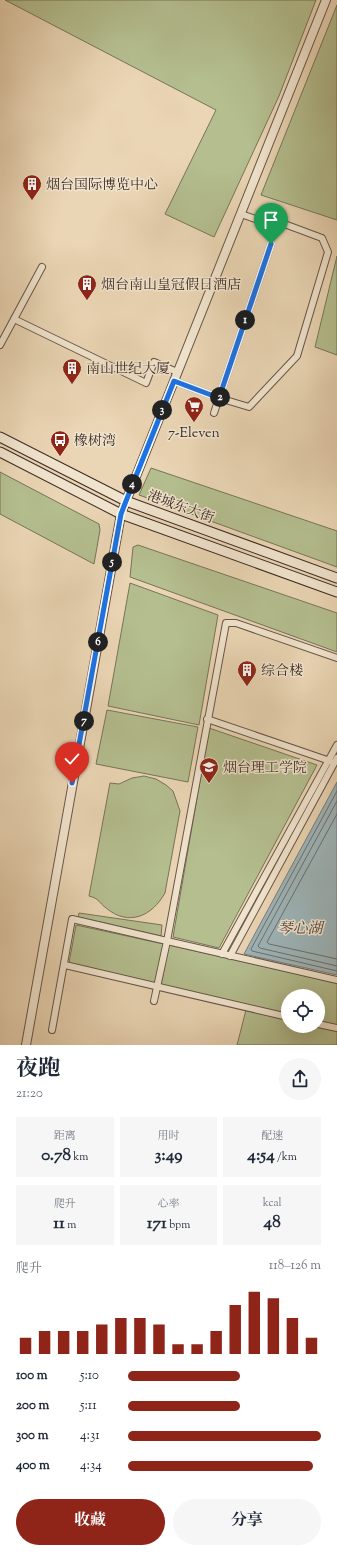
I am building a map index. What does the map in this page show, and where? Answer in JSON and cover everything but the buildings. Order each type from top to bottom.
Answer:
[{"type":"main road","name":"港城东大街","points":[[0,437],[126,501],[337,578]]},
{"type":"main road","name":"港城东大街","points":[[0,452],[121,514],[337,592]]},
{"type":"street","points":[[26,1045],[121,514],[326,0]]},
{"type":"street","points":[[174,381],[219,398],[250,407],[296,356],[328,252],[322,238],[279,222],[258,220],[241,214]]},
{"type":"street","points":[[214,413],[271,244]]},
{"type":"street","points":[[0,345],[42,267]]},
{"type":"street","points":[[14,318],[146,383],[154,362],[177,372]]},
{"type":"street","points":[[154,1001],[167,941],[226,623],[236,623],[337,658]]},
{"type":"street","points":[[207,719],[334,761]]},
{"type":"street","points":[[230,956],[334,761],[337,745]]},
{"type":"street","points":[[222,954],[334,761]]},
{"type":"street","points":[[52,1030],[65,965],[72,919],[337,980]]},
{"type":"street","points":[[65,965],[281,1015]]},
{"type":"street","points":[[325,1025],[337,1028]]},
{"type":"green space","points":[[5,0],[316,0],[279,96],[214,237],[165,214],[216,110]]},
{"type":"green space","points":[[337,5],[337,220],[261,195]]},
{"type":"green space","points":[[337,256],[337,355],[315,347]]},
{"type":"green space","points":[[151,468],[337,531],[337,567],[139,495]]},
{"type":"green space","points":[[0,472],[99,524],[100,530],[94,564],[0,514]]},
{"type":"green space","points":[[138,545],[337,613],[337,652],[130,577],[133,547]]},
{"type":"green space","points":[[130,583],[218,615],[199,725],[108,706]]},
{"type":"green space","points":[[107,710],[198,727],[188,782],[96,764]]},
{"type":"green space","points":[[209,728],[317,765],[219,948],[173,937]]},
{"type":"green space","points":[[144,776],[156,779],[173,791],[180,811],[165,893],[154,908],[147,913],[131,918],[115,914],[93,897],[89,896],[110,783],[119,784],[132,778]]},
{"type":"green space","points":[[79,913],[162,925],[161,936],[78,917]]},
{"type":"green space","points":[[76,925],[164,944],[156,985],[69,963]]},
{"type":"green space","points":[[169,945],[337,983],[337,1026],[325,1023],[325,989],[281,989],[281,1013],[161,985]]},
{"type":"green space","points":[[246,1010],[281,1018],[281,1033],[325,1033],[325,1028],[337,1031],[337,1045],[237,1045]]},
{"type":"water","name":"琴心湖","points":[[337,782],[337,975],[244,954]]},
{"type":"place","name":"烟台国际博览中心","points":[[32,201]]},
{"type":"place","name":"烟台南山皇冠假日酒店","points":[[87,301]]},
{"type":"place","name":"南山世纪大厦","points":[[72,385]]},
{"type":"place","name":"7-Eleven","points":[[194,423]]},
{"type":"place","name":"橡树湾","points":[[60,457]]},
{"type":"place","name":"综合楼","points":[[247,687]]},
{"type":"place","name":"烟台理工学院","points":[[209,784]]},
{"type":"route","points":[[72,783],[121,514],[174,381],[219,398],[271,244]]}]
